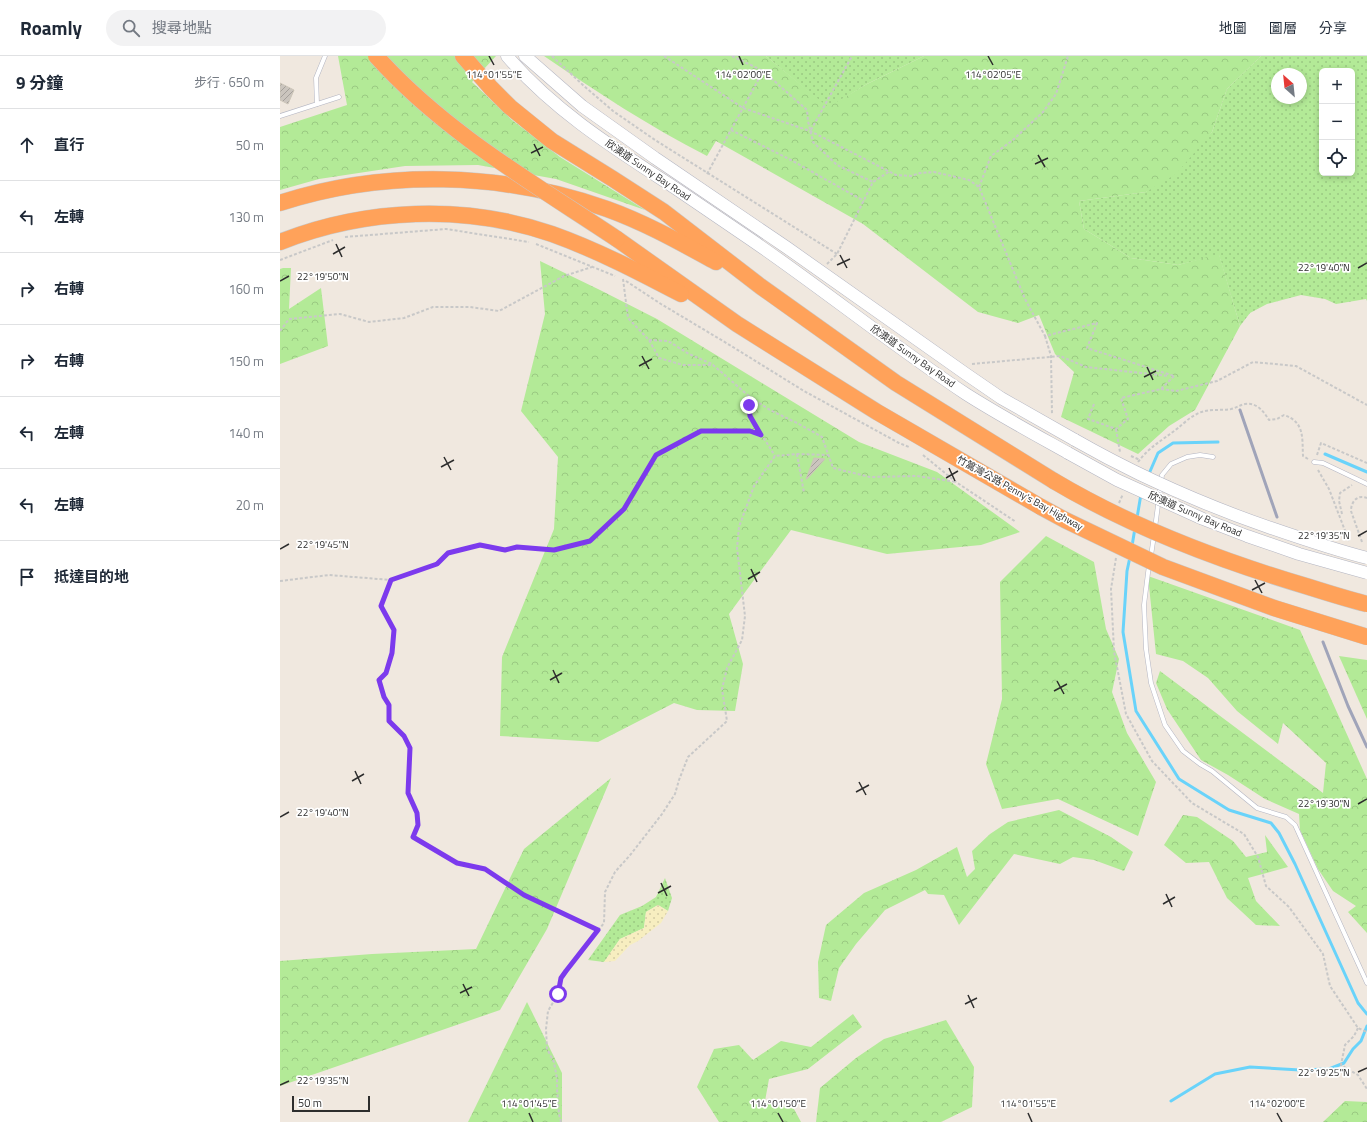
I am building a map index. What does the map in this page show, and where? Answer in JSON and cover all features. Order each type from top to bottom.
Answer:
[{"type":"highway","points":[[376,56],[420,100],[497,160],[617,239],[737,324]]},
{"type":"highway","points":[[463,56],[510,107],[552,141],[613,178],[664,212],[760,286],[896,383],[1054,481],[1081,497],[1130,521],[1219,557],[1283,579],[1367,604]]},
{"type":"highway","points":[[280,203],[327,191],[390,181],[456,180],[536,189],[575,199],[630,218],[658,231],[760,286]]},
{"type":"highway","points":[[280,242],[329,226],[377,217],[447,214],[486,218],[531,227],[575,243],[627,266],[737,324]]},
{"type":"highway","name":"竹篙灣公路 Penny's Bay Highway","points":[[737,324],[877,412],[1064,520],[1163,567],[1274,608],[1367,637]]},
{"type":"main road","name":"欣澳道 Sunny Bay Road","points":[[507,56],[543,93],[594,134],[757,243],[961,390],[994,411],[1117,480],[1203,518],[1247,536],[1335,565],[1367,573]]},
{"type":"main road","name":"欣澳道 Sunny Bay Road","points":[[525,56],[582,106],[1001,398],[1141,475],[1219,509],[1303,539],[1367,558]]},
{"type":"lane","points":[[317,104],[316,78],[324,56]]},
{"type":"lane","points":[[280,116],[339,97]]},
{"type":"lane","points":[[1213,457],[1200,455],[1187,457],[1171,464],[1162,475],[1144,605],[1146,649],[1151,683],[1165,725],[1183,751],[1212,771],[1257,808],[1286,817],[1295,825],[1367,983]]},
{"type":"lane","points":[[1314,462],[1323,463],[1365,483]]},
{"type":"path","points":[[552,56],[613,111],[707,174],[837,254]]},
{"type":"path","points":[[664,56],[743,108],[810,131],[896,175],[911,176],[920,173],[934,172],[969,180],[979,187],[1025,299],[1046,336],[1051,356],[1052,416]]},
{"type":"path","points":[[732,56],[763,71],[806,110],[813,142],[837,165],[873,182]]},
{"type":"path","points":[[810,131],[852,56]]},
{"type":"path","points":[[979,187],[991,156],[1013,140],[1043,112],[1056,94],[1068,56]]},
{"type":"path","points":[[707,174],[763,71]]},
{"type":"path","points":[[732,130],[791,160],[864,201]]},
{"type":"path","points":[[826,265],[837,254],[873,182],[890,172]]},
{"type":"path","points":[[341,237],[446,229],[532,242],[624,280],[804,391],[899,443],[911,448]]},
{"type":"path","points":[[280,260],[334,240]]},
{"type":"path","points":[[280,331],[289,319],[318,315],[340,314],[369,322],[404,318],[433,307],[470,307],[499,311],[564,276],[592,267]]},
{"type":"path","points":[[624,280],[628,318],[649,340],[660,358],[683,365],[713,365]]},
{"type":"path","points":[[1046,336],[1097,323],[1087,348],[1174,376]]},
{"type":"path","points":[[649,340],[668,341],[689,354],[713,365],[750,397],[770,410],[799,424],[822,438],[833,468],[870,477],[917,476],[956,482]]},
{"type":"path","points":[[967,365],[1060,356],[1086,367],[1174,376]]},
{"type":"path","points":[[1116,429],[1128,419],[1121,398],[1162,389],[1176,391],[1216,381],[1253,362],[1296,366],[1367,405]]},
{"type":"path","points":[[1162,389],[1174,376]]},
{"type":"path","points":[[750,397],[750,416],[775,456]]},
{"type":"path","points":[[1094,404],[1088,419],[1116,429]]},
{"type":"path","points":[[1116,429],[1120,452]]},
{"type":"path","points":[[280,581],[329,575],[391,580],[437,564],[448,553],[480,545],[505,550],[517,547],[554,550],[590,541],[624,509],[656,455],[701,431],[750,431],[761,435]]},
{"type":"path","points":[[1349,543],[1329,489],[1314,462],[1321,443],[1367,463]]},
{"type":"path","points":[[561,1122],[554,1062],[547,1049],[546,1029],[548,1011],[558,994],[561,978],[604,923],[605,892],[615,872],[662,814],[675,794],[688,757],[727,721],[722,689],[727,668],[742,640],[745,616],[737,548],[739,527],[754,486],[775,456],[797,454],[828,455]]},
{"type":"path","points":[[797,454],[804,493]]},
{"type":"path","points":[[922,454],[956,482],[1016,522]]},
{"type":"path","points":[[1127,455],[1140,460]]},
{"type":"path","points":[[1342,514],[1339,501],[1340,493],[1349,486],[1365,483]]},
{"type":"path","points":[[1362,542],[1351,511],[1351,506],[1352,502],[1358,498],[1367,498]]},
{"type":"path","points":[[1116,554],[1111,589],[1114,651],[1126,714],[1152,761],[1192,803],[1244,834],[1258,857],[1266,886],[1289,907],[1323,954],[1330,986],[1358,1028],[1367,1032]]},
{"type":"path","points":[[391,580],[381,606],[394,630],[392,653],[386,673],[379,680],[384,697],[389,705],[389,721],[404,736],[410,748],[408,793],[417,813],[418,825],[413,837],[457,863],[485,869],[524,895],[598,930]]},
{"type":"path","points":[[1358,1028],[1354,1036],[1346,1045],[1341,1065],[1358,1075],[1367,1089]]},
{"type":"green space","points":[[338,56],[496,56],[472,82],[512,120],[560,157],[645,210],[556,179],[478,165],[405,166],[319,179],[280,190],[280,127],[347,105]]},
{"type":"green space","points":[[544,56],[766,56],[828,107],[867,84],[924,56],[1261,56],[1227,89],[1212,132],[1176,174],[1146,192],[1079,201],[1084,229],[1131,258],[1178,265],[1219,254],[1240,326],[1195,410],[1169,426],[1138,454],[1061,417],[1074,372],[1055,354],[1039,315],[1018,323],[978,312],[863,224],[716,141],[707,156],[686,145],[624,109]]},
{"type":"green space","points":[[766,56],[924,56],[867,84],[828,108]]},
{"type":"green space","points":[[1261,56],[1367,56],[1367,301],[1366,299],[1336,304],[1325,299],[1301,295],[1267,304],[1250,313],[1240,326],[1219,255],[1178,265],[1131,258],[1084,229],[1079,201],[1146,192],[1212,132],[1227,89]]},
{"type":"green space","points":[[540,261],[657,319],[859,442],[937,472],[1020,532],[981,545],[887,554],[791,530],[729,614],[743,664],[735,711],[697,710],[674,703],[598,742],[500,736],[502,657],[554,529],[558,457],[521,411],[545,314]]},
{"type":"green space","points":[[291,268],[289,309],[321,288],[328,346],[280,364],[280,269]]},
{"type":"green space","points":[[1046,536],[1094,562],[1106,629],[1119,659],[1112,692],[1127,733],[1156,782],[1138,836],[1058,799],[1002,809],[986,764],[1002,699],[1000,582]]},
{"type":"green space","points":[[1148,576],[1300,630],[1367,779],[1367,933],[1348,912],[1356,906],[1333,891],[1318,869],[1300,830],[1299,814],[1265,799],[1228,775],[1201,760],[1167,709],[1156,683],[1160,671],[1323,793],[1326,763],[1283,723],[1278,744],[1237,711],[1208,678],[1183,661],[1156,654]]},
{"type":"green space","points":[[1339,656],[1367,660],[1367,719]]},
{"type":"green space","points":[[611,778],[547,929],[500,1010],[280,1086],[280,961],[372,954],[476,949],[524,849]]},
{"type":"green space","points":[[1059,810],[1111,837],[1133,852],[1124,871],[1094,860],[1073,857],[1060,864],[1014,854],[959,925],[944,895],[928,894],[925,890],[885,910],[856,944],[839,968],[831,1001],[819,998],[818,962],[826,925],[864,893],[916,870],[957,847],[967,877],[975,869],[972,851],[990,834],[1008,822]]},
{"type":"green space","points":[[1183,815],[1197,817],[1233,841],[1246,857],[1267,852],[1265,835],[1288,867],[1248,878],[1256,901],[1280,926],[1256,925],[1227,898],[1209,862],[1186,863],[1164,845]]},
{"type":"green space","points":[[665,878],[672,898],[668,911],[658,905],[646,912],[644,928],[620,939],[604,962],[588,960],[620,915],[642,906],[656,897]]},
{"type":"green space","points":[[527,1002],[562,1073],[562,1122],[468,1122]]},
{"type":"green space","points":[[853,1014],[862,1027],[808,1069],[769,1079],[765,1101],[794,1109],[801,1122],[719,1122],[697,1087],[714,1049],[739,1045],[753,1060],[781,1041],[811,1047]]},
{"type":"green space","points":[[946,1020],[974,1067],[972,1107],[941,1122],[816,1122],[820,1088],[856,1058],[884,1039]]},
{"type":"green space","points":[[1345,1101],[1367,1102],[1367,1122],[1323,1122]]},
{"type":"sand","points":[[658,905],[668,911],[661,923],[638,941],[630,945],[615,961],[604,962],[620,939],[644,928],[646,912]]},
{"type":"building","points":[[280,83],[294,90],[288,104],[280,100]]},
{"type":"building","points":[[814,458],[825,459],[806,479]]},
{"type":"waterway","points":[[1148,476],[1158,453],[1173,443],[1218,442]]},
{"type":"waterway","points":[[1325,454],[1367,472]]},
{"type":"waterway","points":[[1137,518],[1141,494]]},
{"type":"waterway","points":[[1132,546],[1135,528]]},
{"type":"waterway","points":[[1130,557],[1127,571],[1123,632],[1136,711],[1179,779],[1229,810],[1271,823],[1279,833],[1295,864],[1358,1003],[1367,1014]]},
{"type":"waterway","points":[[1171,1101],[1215,1074],[1250,1067],[1300,1070],[1329,1069],[1344,1063],[1353,1049],[1361,1041],[1367,1026]]},
{"type":"railway","points":[[1240,410],[1277,517]]},
{"type":"railway","points":[[1323,642],[1348,706],[1367,747]]},
{"type":"route","points":[[558,994],[561,978],[598,930],[524,895],[485,869],[457,863],[413,837],[418,825],[417,813],[408,793],[410,748],[404,736],[389,721],[389,705],[384,697],[379,680],[386,673],[392,653],[394,630],[381,606],[391,580],[437,564],[448,553],[480,545],[505,550],[517,547],[554,550],[590,541],[624,509],[656,455],[701,431],[750,431],[761,435],[750,416],[749,405]]}]
